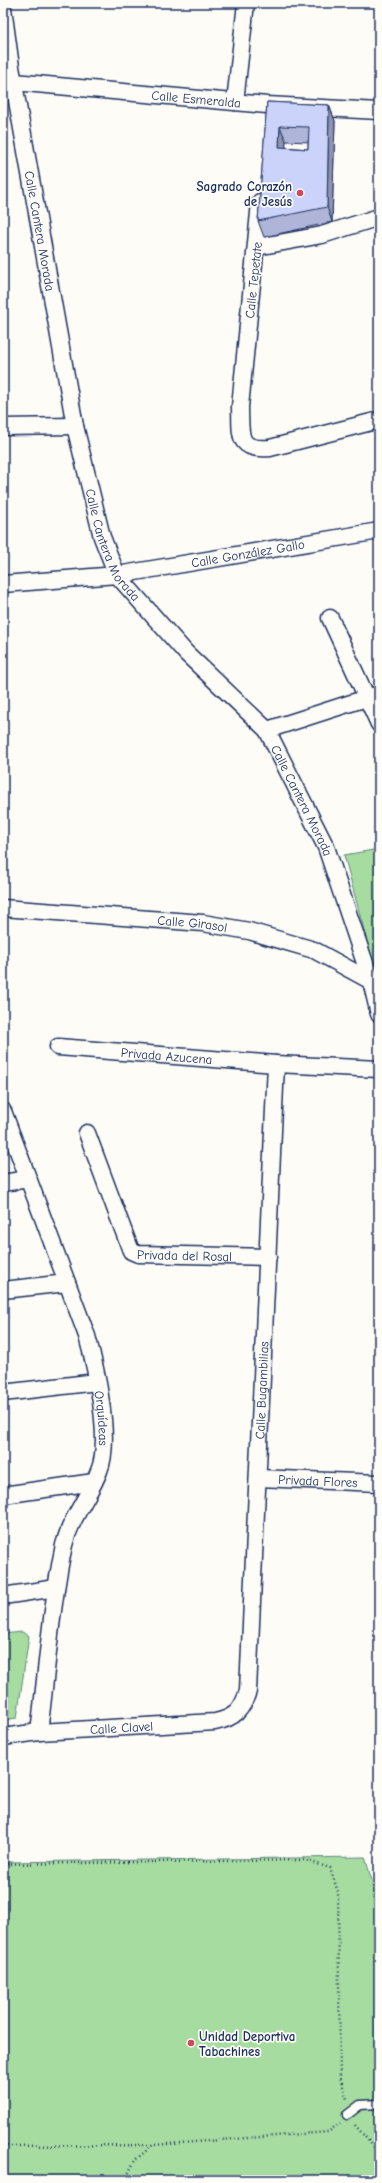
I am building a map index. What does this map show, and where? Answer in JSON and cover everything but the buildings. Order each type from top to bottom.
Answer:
[{"type":"street","points":[[235,102],[246,3]]},
{"type":"street","name":"Calle Cantera Morada","points":[[3,8],[5,41],[14,82],[75,426],[102,537],[117,575],[186,653],[267,730],[326,847],[371,981],[379,1014]]},
{"type":"street","name":"Calle Esmeralda","points":[[14,82],[235,102],[266,113],[379,111]]},
{"type":"street","name":"Calle Tepetate","points":[[261,184],[257,247],[240,407],[242,436],[244,443],[253,449],[270,448],[379,420]]},
{"type":"street","points":[[257,247],[322,235],[379,217]]},
{"type":"street","points":[[3,426],[75,426]]},
{"type":"street","name":"Calle González Gallo","points":[[3,584],[117,575],[379,531]]},
{"type":"street","points":[[330,618],[373,696],[379,724]]},
{"type":"street","points":[[267,730],[373,696]]},
{"type":"street","name":"Calle Girasol","points":[[3,908],[203,924],[249,931],[314,950],[371,981]]},
{"type":"street","name":"Privada Azucena","points":[[58,1047],[276,1064],[379,1069]]},
{"type":"street","name":"Calle Bugambilias","points":[[238,1713],[244,1703],[248,1691],[276,1064]]},
{"type":"street","name":"Orquídeas","points":[[3,1111],[87,1336],[97,1382],[104,1438],[102,1461],[94,1482],[72,1521],[64,1545],[56,1588],[39,1732]]},
{"type":"street","name":"Privada del Rosal","points":[[87,1133],[131,1251],[138,1254],[268,1257]]},
{"type":"street","points":[[3,1183],[28,1179]]},
{"type":"street","points":[[3,1290],[67,1283]]},
{"type":"street","points":[[3,1393],[97,1382]]},
{"type":"street","name":"Privada Flores","points":[[258,1478],[379,1483]]},
{"type":"street","points":[[3,1495],[94,1482]]},
{"type":"street","points":[[3,1596],[56,1588]]},
{"type":"street","name":"Calle Clavel","points":[[3,1737],[39,1732],[215,1722],[227,1720],[238,1713]]},
{"type":"lane","points":[[349,2113],[360,2105],[379,2104]]},
{"type":"path","points":[[3,1864],[305,1860],[330,1868],[338,1892],[340,2077],[349,2113],[362,2135],[379,2153]]},
{"type":"path","points":[[3,2146],[154,2145],[328,2132],[339,2126],[349,2113]]},
{"type":"path","points":[[126,2180],[135,2160],[154,2145]]},
{"type":"green space","points":[[379,849],[379,971],[375,971],[344,855]]},
{"type":"green space","points":[[22,1632],[29,1636],[17,1718],[3,1720],[3,1634]]},
{"type":"green space","name":"Unidad Deportiva Tabachines","points":[[365,1857],[379,1905],[379,2180],[3,2180],[3,1862]]},
{"type":"place","name":"Sagrado Corazón de Jesús","points":[[300,193]]},
{"type":"place","name":"Unidad Deportiva Tabachines","points":[[191,2043]]}]
